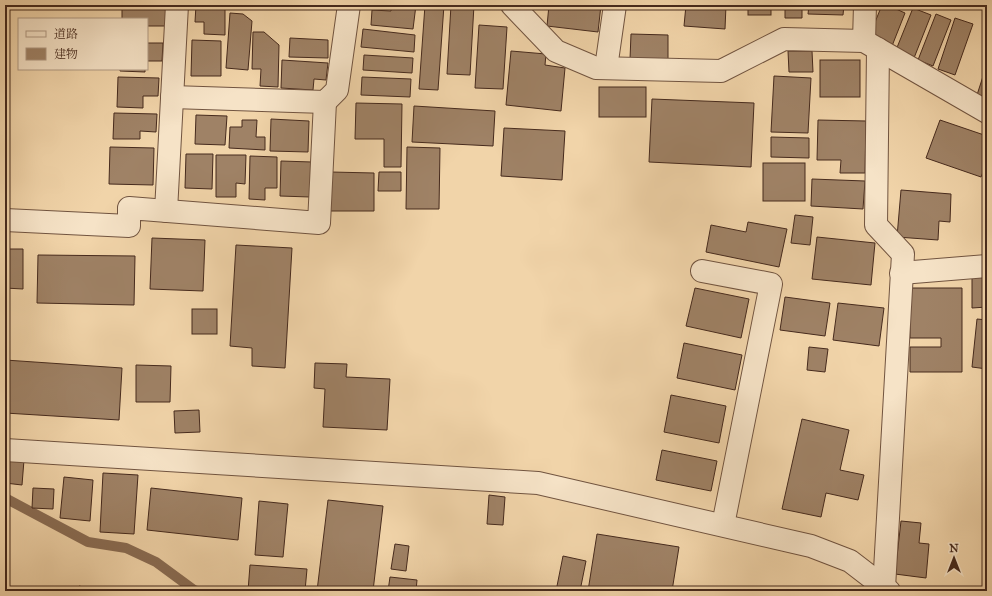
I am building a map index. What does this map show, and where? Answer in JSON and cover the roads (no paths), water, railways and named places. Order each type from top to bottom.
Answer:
[{"type":"street","points":[[166,211],[177,5]]},
{"type":"street","points":[[5,220],[129,226],[129,208],[319,223],[325,102],[338,90],[349,5]]},
{"type":"street","points":[[512,5],[556,51],[596,68],[721,71],[784,39],[871,45],[987,112]]},
{"type":"street","points":[[606,68],[615,5]]},
{"type":"street","points":[[865,5],[871,45],[876,225],[903,254],[886,590]]},
{"type":"street","points":[[172,97],[325,102]]},
{"type":"street","points":[[901,273],[987,266]]},
{"type":"street","points":[[702,271],[771,284],[723,525]]},
{"type":"street","points":[[5,450],[538,483],[812,546],[850,561],[886,590]]},
{"type":"waterway","points":[[5,498],[88,542],[126,548],[156,562],[197,591]]}]
